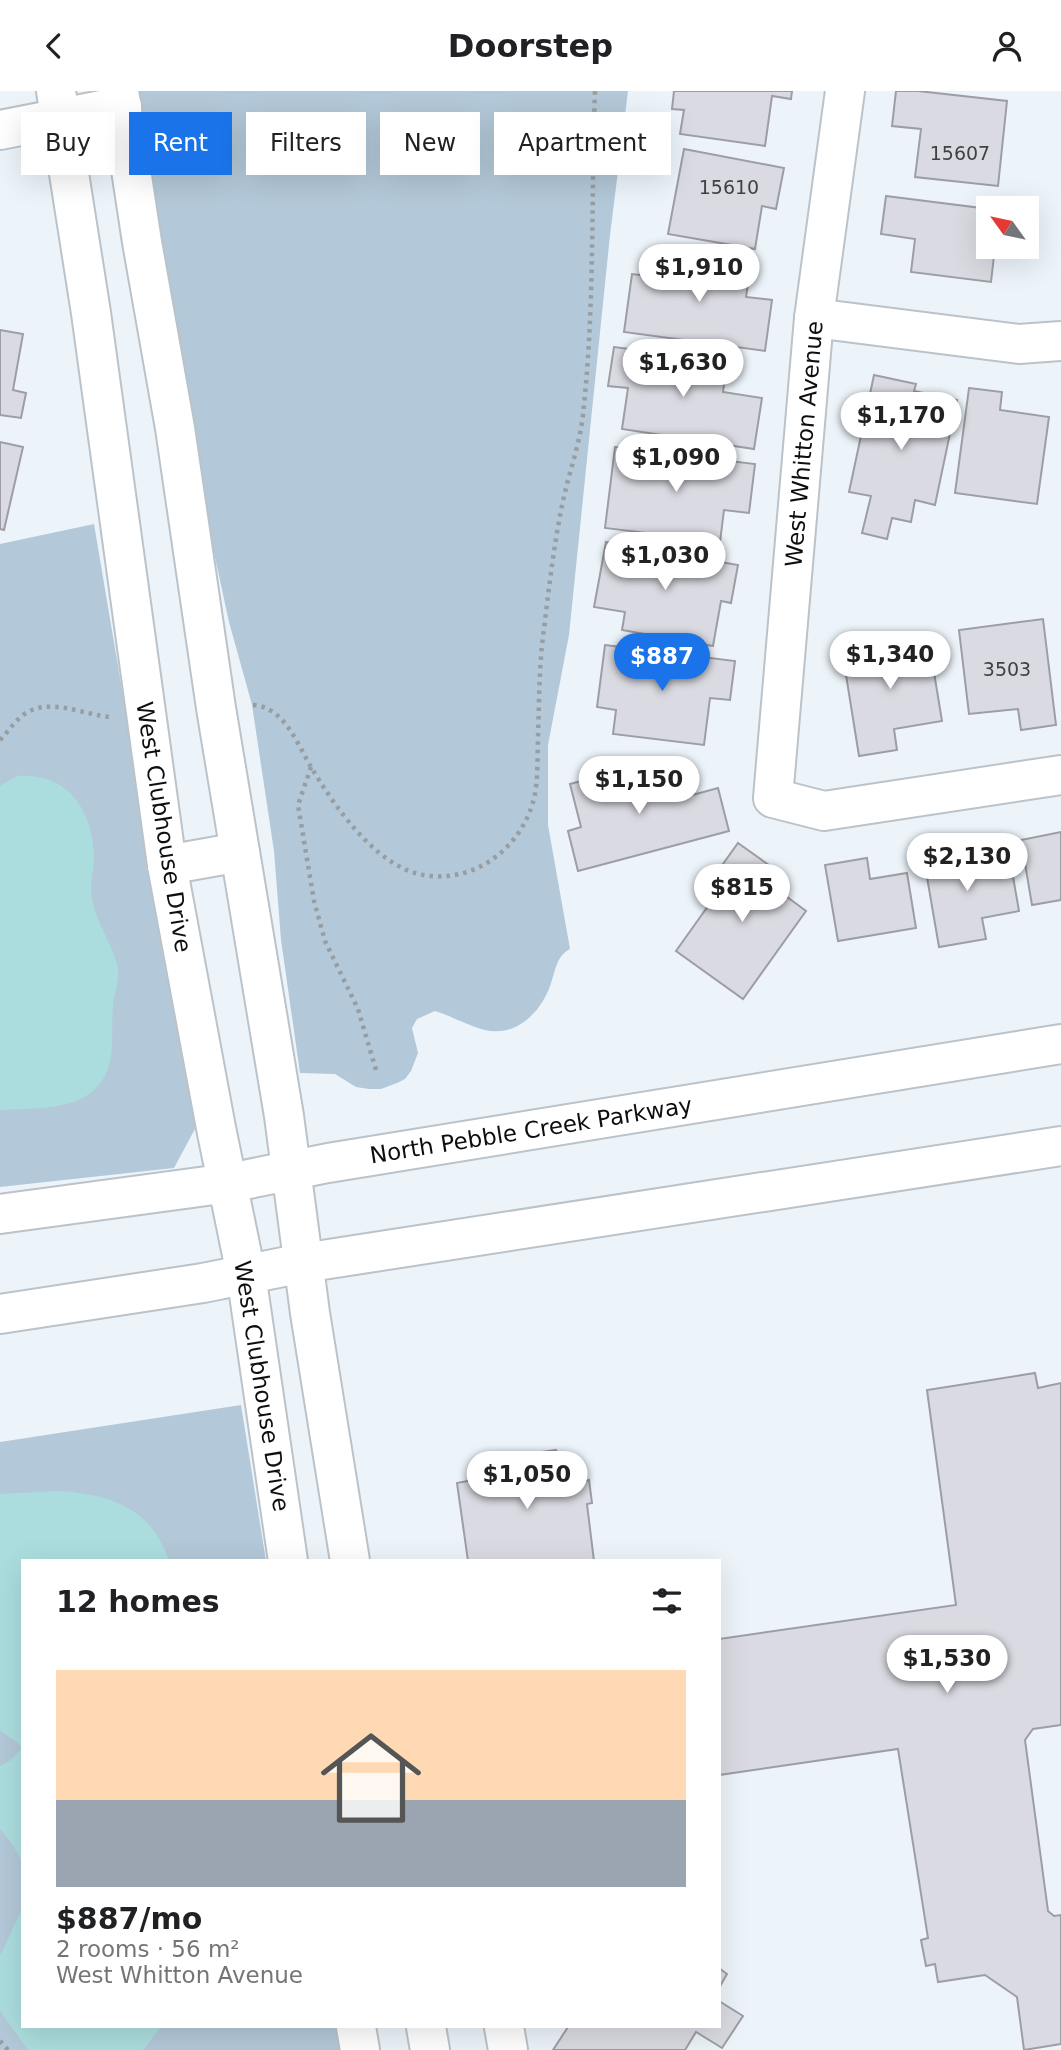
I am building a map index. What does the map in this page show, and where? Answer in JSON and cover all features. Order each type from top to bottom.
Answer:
[{"type":"street","name":"West Whitton Avenue","points":[[845,91],[814,318],[773,798],[824,811],[1061,775]]},
{"type":"street","points":[[0,129],[58,105],[120,98],[175,428],[216,708],[291,1170],[350,1559]]},
{"type":"street","name":"West Clubhouse Drive","points":[[58,105],[91,313],[167,865],[246,1274],[288,1559]]},
{"type":"street","points":[[814,318],[1019,344],[1061,341]]},
{"type":"street","points":[[167,865],[240,852]]},
{"type":"street","name":"North Pebble Creek Parkway","points":[[0,1214],[229,1183],[291,1170],[1061,1044]]},
{"type":"street","points":[[0,1314],[184,1286],[303,1263],[1061,1146]]},
{"type":"street","points":[[356,2028],[360,2050]]},
{"type":"street","points":[[426,2028],[430,2050]]},
{"type":"street","points":[[505,2028],[508,2050]]},
{"type":"path","points":[[216,708],[252,705],[270,709],[289,730],[311,767],[348,819],[373,848],[402,868],[434,877],[468,872],[494,859],[516,837],[530,810],[536,778],[544,632],[559,517],[583,417],[589,358],[595,91]]},
{"type":"path","points":[[0,740],[20,717],[38,708],[66,709],[103,716],[145,714]]},
{"type":"path","points":[[311,767],[298,805],[317,912],[331,956],[358,1009],[376,1070]]},
{"type":"path","points":[[0,2041],[8,2050]]},
{"type":"shaded area","points":[[138,91],[628,91],[625,112],[494,112],[494,175],[618,175],[569,635],[548,745],[548,825],[570,949],[560,959],[543,1001],[528,1019],[519,1025],[508,1030],[485,1030],[435,1011],[417,1019],[412,1028],[418,1053],[411,1071],[405,1079],[381,1089],[356,1087],[335,1074],[300,1073],[281,940],[274,851],[252,705],[229,622],[210,534],[152,175],[232,175],[232,112],[141,112]]},
{"type":"shaded area","points":[[94,524],[196,1127],[174,1168],[0,1187],[0,544]]},
{"type":"shaded area","points":[[17,776],[35,776],[64,787],[83,810],[89,824],[94,857],[92,899],[117,964],[118,975],[113,1006],[112,1051],[107,1072],[101,1082],[93,1091],[72,1102],[48,1107],[0,1110],[0,786]]},
{"type":"shaded area","points":[[241,1405],[266,1559],[21,1559],[21,2028],[339,2028],[343,2050],[0,2050],[0,1442]]},
{"type":"shaded area","points":[[60,1491],[112,1501],[127,1507],[152,1528],[168,1559],[21,1559],[21,1747],[0,1730],[0,1494]]},
{"type":"shaded area","points":[[21,1749],[21,1859],[0,1829],[0,1766],[11,1760]]},
{"type":"shaded area","points":[[21,1911],[21,2028],[160,2028],[143,2050],[28,2050],[0,2011],[0,1956]]},
{"type":"building","points":[[674,91],[792,91],[791,99],[772,96],[765,146],[680,134],[684,110],[672,109]]},
{"type":"building","points":[[896,91],[1007,101],[998,186],[915,177],[921,129],[892,126]]},
{"type":"building","points":[[684,149],[784,168],[776,209],[762,206],[755,249],[668,234]]},
{"type":"building","points":[[886,196],[976,207],[976,259],[994,259],[991,282],[911,272],[915,239],[881,234]]},
{"type":"building","points":[[661,252],[751,265],[746,297],[772,300],[765,351],[624,332],[632,274],[657,277]]},
{"type":"building","points":[[0,330],[23,334],[13,390],[26,393],[21,418],[0,415]]},
{"type":"building","points":[[614,347],[727,362],[723,392],[762,398],[754,449],[622,429],[628,388],[608,386]]},
{"type":"building","points":[[874,375],[916,384],[914,391],[957,400],[935,505],[915,500],[911,522],[892,518],[887,539],[862,533],[871,496],[849,492]]},
{"type":"building","points":[[969,388],[1002,392],[1000,410],[1049,417],[1037,504],[955,493]]},
{"type":"building","points":[[0,442],[23,447],[4,530],[0,529]]},
{"type":"building","points":[[615,447],[755,464],[749,513],[724,510],[720,542],[605,528]]},
{"type":"building","points":[[606,542],[738,565],[731,603],[721,601],[713,646],[622,630],[625,612],[594,607]]},
{"type":"building","points":[[1043,619],[1056,725],[1021,730],[1018,709],[969,714],[959,630]]},
{"type":"building","points":[[928,636],[942,721],[894,729],[897,750],[859,756],[842,650]]},
{"type":"building","points":[[605,645],[735,661],[730,700],[710,698],[704,745],[613,734],[616,710],[597,707]]},
{"type":"building","points":[[663,759],[674,800],[718,788],[729,831],[578,871],[568,831],[581,827],[570,784]]},
{"type":"building","points":[[1061,832],[1061,900],[1032,905],[1021,840]]},
{"type":"building","points":[[957,842],[961,862],[1009,854],[1019,911],[982,918],[986,939],[939,947],[922,848]]},
{"type":"building","points":[[738,843],[780,873],[771,885],[806,911],[743,999],[676,951],[728,878],[718,871]]},
{"type":"building","points":[[867,858],[870,879],[907,873],[916,928],[838,941],[825,865]]},
{"type":"building","points":[[1035,1373],[1038,1388],[1061,1383],[1061,1725],[1033,1729],[1025,1740],[1048,1911],[1054,1916],[1061,1915],[1061,2044],[1024,2050],[1017,1997],[985,1975],[938,1982],[935,1964],[926,1966],[921,1940],[928,1938],[898,1749],[721,1775],[721,1639],[956,1605],[927,1390]]},
{"type":"building","points":[[556,1450],[558,1465],[577,1462],[581,1482],[589,1480],[592,1503],[587,1504],[594,1559],[468,1559],[457,1483],[483,1478],[482,1461]]},
{"type":"building","points":[[721,1970],[727,1974],[721,1984]]},
{"type":"building","points":[[721,2002],[743,2016],[722,2048],[696,2032],[685,2050],[553,2050],[567,2028],[721,2028]]}]
